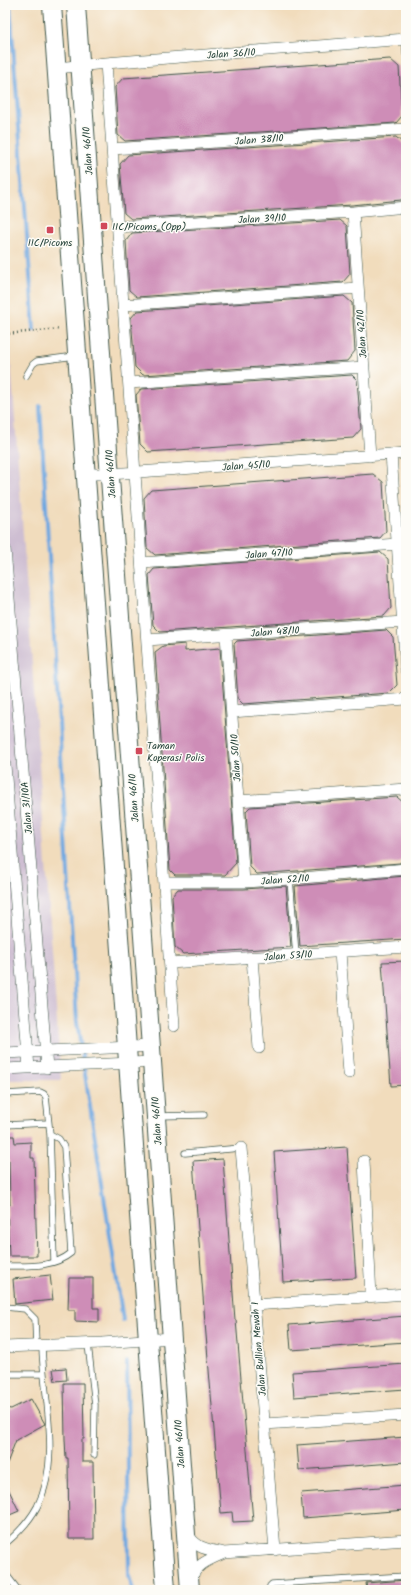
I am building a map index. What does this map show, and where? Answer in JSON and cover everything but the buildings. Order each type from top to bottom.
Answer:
[{"type":"main road","points":[[52,5],[166,1590]]},
{"type":"main road","name":"Jalan 46/10","points":[[76,5],[190,1586]]},
{"type":"street","name":"Jalan 36/10","points":[[57,68],[406,39]]},
{"type":"street","points":[[106,63],[174,1026]]},
{"type":"street","name":"Jalan 38/10","points":[[112,149],[406,129]]},
{"type":"street","name":"Jalan 39/10","points":[[118,227],[353,212],[406,207]]},
{"type":"street","name":"Jalan 42/10","points":[[353,212],[370,456]]},
{"type":"street","points":[[123,305],[358,288]]},
{"type":"street","points":[[129,384],[364,367]]},
{"type":"street","name":"Jalan 45/10","points":[[86,474],[110,474],[406,453]]},
{"type":"street","points":[[391,454],[400,540],[406,670]]},
{"type":"street","name":"Jalan 47/10","points":[[142,562],[400,540]]},
{"type":"street","name":"Jalan 31/10A","points":[[5,549],[47,1068]]},
{"type":"street","name":"Jalan 48/10","points":[[147,640],[403,622]]},
{"type":"street","name":"Jalan 50/10","points":[[226,635],[244,882]]},
{"type":"street","points":[[232,712],[406,699]]},
{"type":"street","name":"Jalan 31/10A","points":[[5,765],[6,807],[28,1052],[28,1068]]},
{"type":"street","points":[[238,801],[406,789]]},
{"type":"street","name":"Jalan 52/10","points":[[164,882],[244,882],[406,869]]},
{"type":"street","name":"Jalan 53/10","points":[[170,963],[406,947]]},
{"type":"street","points":[[340,952],[349,1073]]},
{"type":"street","points":[[252,958],[259,1048]]},
{"type":"street","points":[[5,1053],[102,1049],[128,1055],[151,1054]]},
{"type":"street","points":[[5,1069],[99,1065],[128,1055],[151,1054]]},
{"type":"street","name":"Jalan Bullion Mewah 1","points":[[241,1148],[275,1550]]},
{"type":"street","points":[[364,1161],[372,1296]]},
{"type":"street","points":[[254,1304],[406,1294]]},
{"type":"street","points":[[5,1347],[88,1344],[172,1338]]},
{"type":"street","points":[[264,1424],[406,1416]]},
{"type":"street","points":[[186,1531],[192,1541],[198,1546],[224,1553],[406,1540]]},
{"type":"street","points":[[190,1586],[194,1570],[208,1560],[224,1553]]},
{"type":"lane","points":[[406,39],[406,54]]},
{"type":"lane","points":[[26,376],[33,364],[37,361],[78,355]]},
{"type":"lane","points":[[290,879],[296,955]]},
{"type":"lane","points":[[5,1094],[40,1092],[46,1097],[50,1134],[54,1261]]},
{"type":"lane","points":[[156,1116],[204,1115]]},
{"type":"lane","points":[[5,1125],[48,1123]]},
{"type":"lane","points":[[5,1266],[42,1266],[54,1261],[63,1260],[71,1252],[64,1147],[59,1139],[50,1134]]},
{"type":"lane","points":[[184,1153],[241,1148]]},
{"type":"lane","points":[[5,1307],[25,1310],[35,1319],[43,1374],[50,1445],[46,1483],[37,1507],[22,1527],[5,1544]]},
{"type":"lane","points":[[88,1344],[95,1405],[94,1455]]},
{"type":"lane","points":[[5,1374],[43,1374]]},
{"type":"lane","points":[[5,1572],[18,1590]]},
{"type":"lane","points":[[269,1590],[272,1584],[406,1576]]},
{"type":"path","points":[[5,334],[75,327]]},
{"type":"shaded area","points":[[5,275],[61,1080],[5,1080]]},
{"type":"waterway","points":[[10,5],[34,330]]},
{"type":"waterway","points":[[40,406],[77,1022],[123,1320]]},
{"type":"waterway","points":[[127,1362],[129,1576],[133,1590]]},
{"type":"place","name":"IIC/Picoms (Opp)","points":[[104,226]]},
{"type":"place","name":"IIC/Picoms","points":[[50,230]]},
{"type":"place","name":"Taman Koperasi Polis","points":[[139,751]]}]
